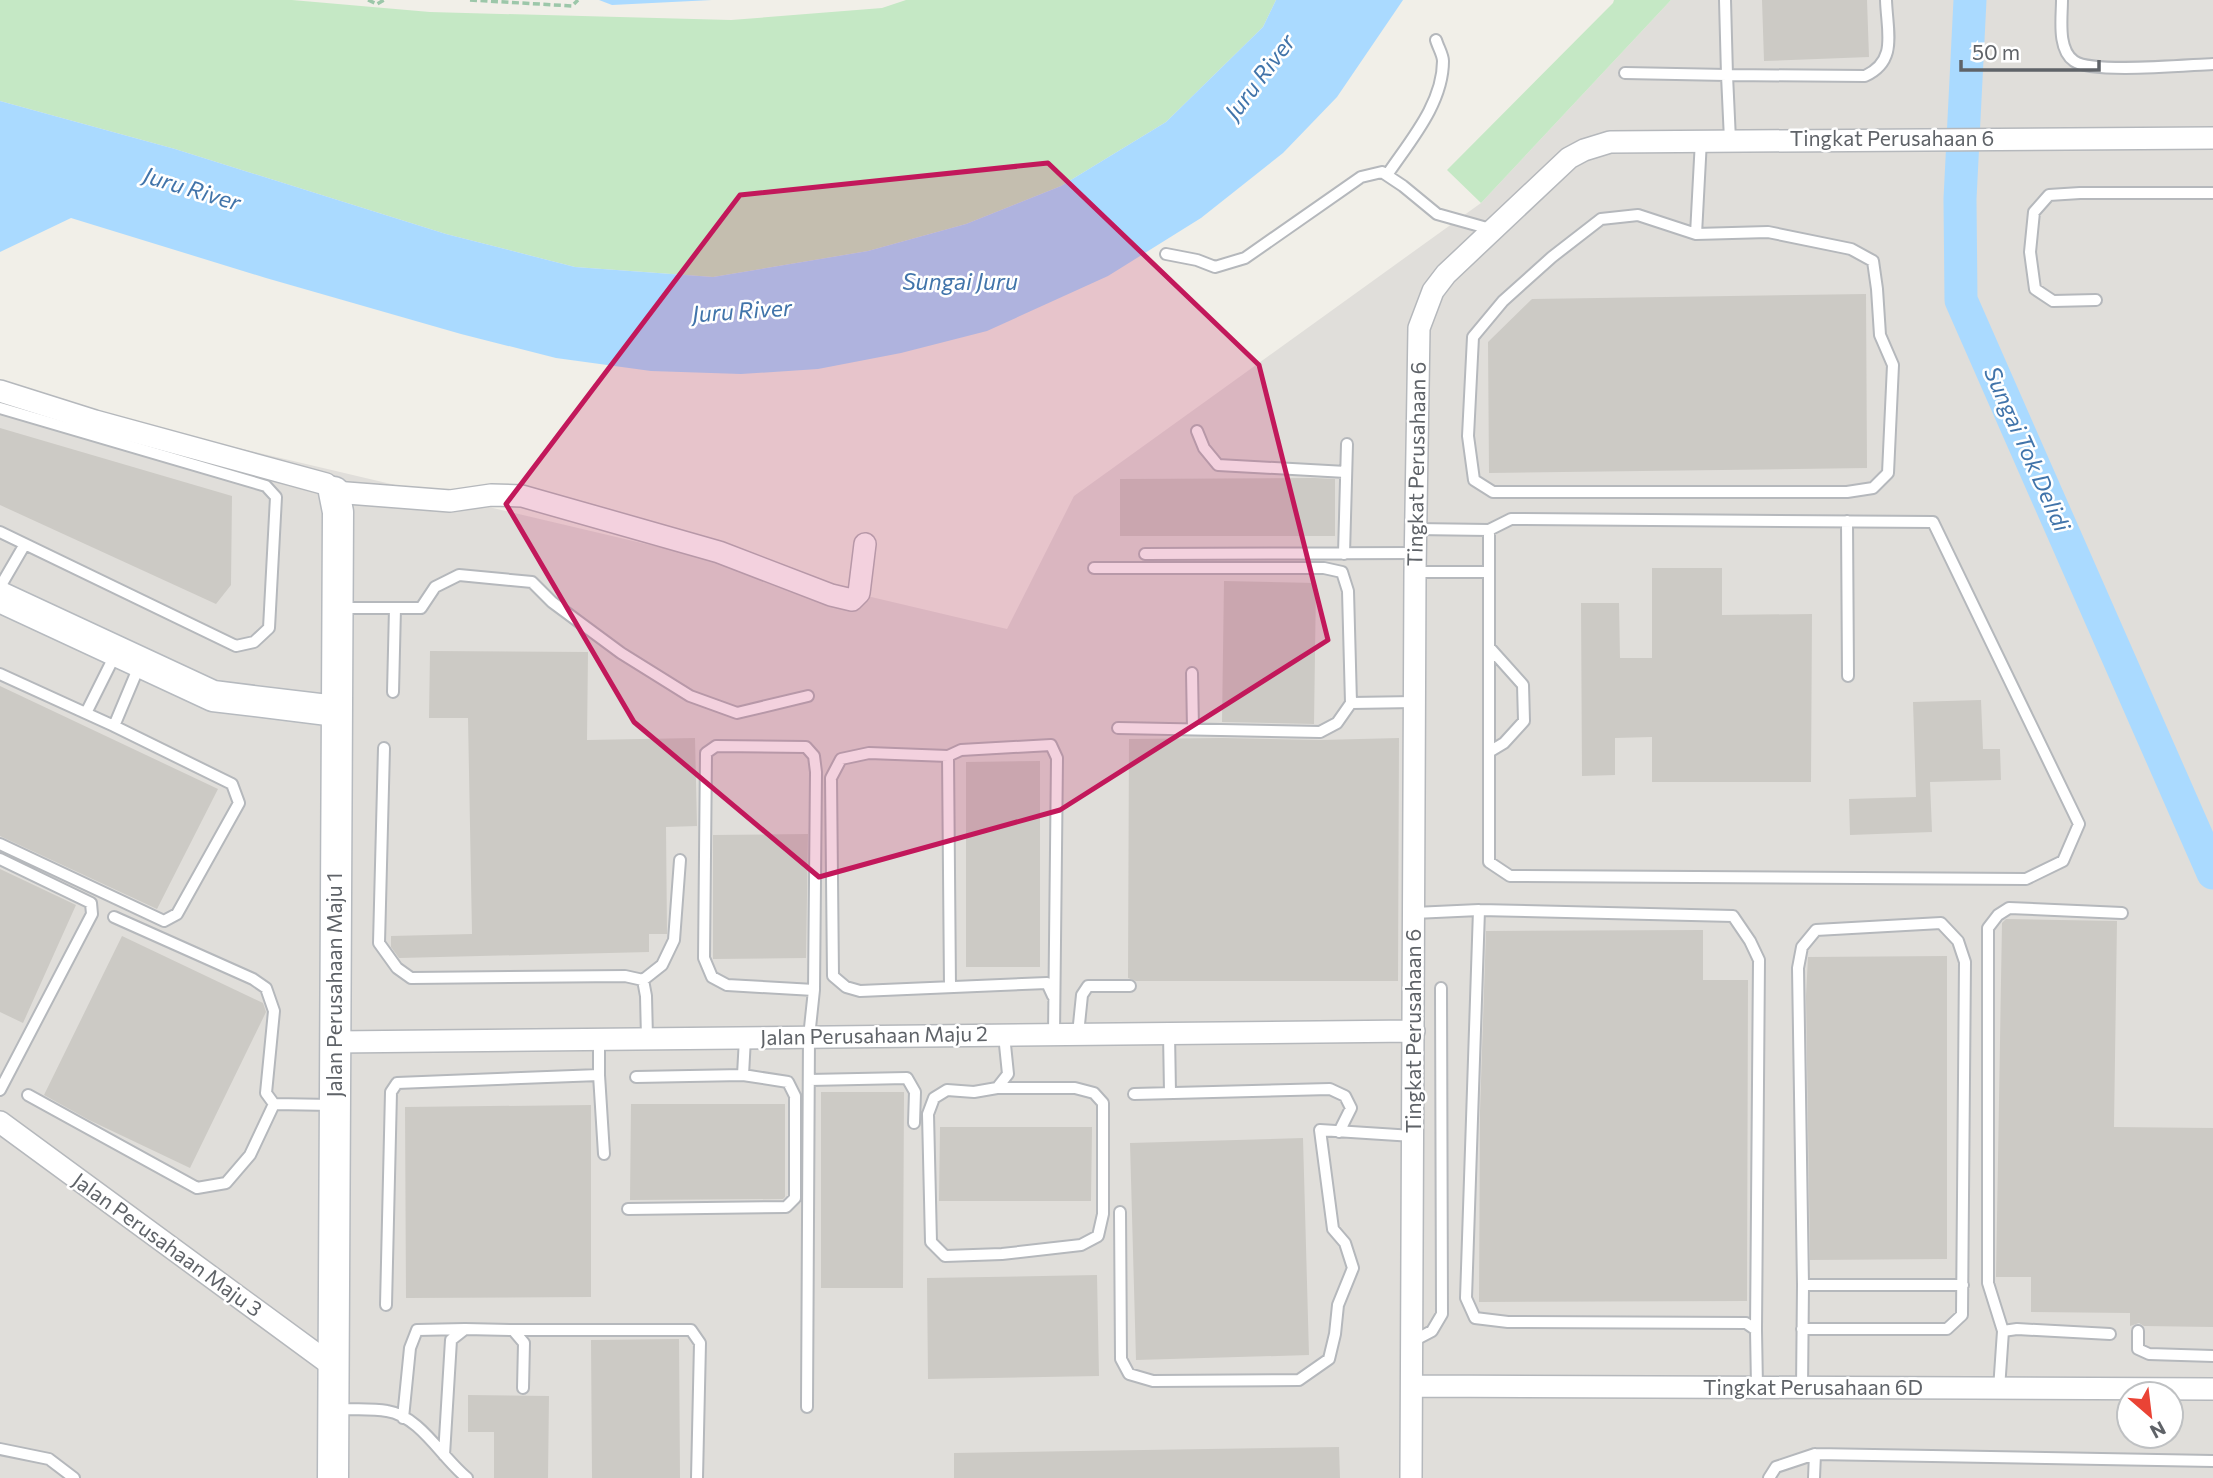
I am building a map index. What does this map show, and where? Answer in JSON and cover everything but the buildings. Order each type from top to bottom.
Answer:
[{"type":"street","name":"Tingkat Perusahaan 6","points":[[1411,1478],[1415,529],[1419,328],[1433,291],[1446,274],[1569,158],[1584,150],[1622,141],[2213,138]]},
{"type":"street","points":[[0,391],[95,421],[326,484],[334,492],[450,501],[491,495],[522,496],[719,552],[831,595],[852,600],[859,593],[865,544]]},
{"type":"street","name":"Jalan Perusahaan Maju 1","points":[[333,1478],[338,512],[334,492]]},
{"type":"street","points":[[0,597],[213,696],[336,711]]},
{"type":"street","name":"Jalan Perusahaan Maju 2","points":[[335,1042],[1414,1031]]},
{"type":"street","name":"Jalan Perusahaan Maju 3","points":[[0,1122],[334,1367]]},
{"type":"street","name":"Tingkat Perusahaan 6D","points":[[1412,1386],[2213,1389]]},
{"type":"lane","points":[[1725,0],[1730,140]]},
{"type":"lane","points":[[1625,73],[1865,76],[1879,70],[1888,54],[1886,0]]},
{"type":"lane","points":[[2062,0],[2063,46],[2074,61],[2094,68],[2213,64]]},
{"type":"lane","points":[[1387,176],[1423,122],[1437,93],[1443,60],[1436,40]]},
{"type":"lane","points":[[1696,234],[1701,140]]},
{"type":"lane","points":[[1166,254],[1197,260],[1215,267],[1245,258],[1361,177],[1382,172],[1437,214],[1494,230]]},
{"type":"lane","points":[[2096,300],[2053,301],[2035,289],[2030,252],[2034,212],[2049,195],[2213,192]]},
{"type":"lane","points":[[1637,215],[1696,234],[1768,232],[1851,249],[1873,261],[1880,335],[1893,365],[1888,473],[1873,488],[1847,492],[1493,492],[1474,480],[1468,436],[1474,337],[1503,301],[1552,257],[1601,219],[1637,215]]},
{"type":"lane","points":[[0,408],[266,486],[276,497],[269,628],[254,642],[236,646],[0,531]]},
{"type":"lane","points":[[1197,431],[1204,448],[1218,465],[1346,472]]},
{"type":"lane","points":[[1344,554],[1347,444]]},
{"type":"lane","points":[[1415,529],[1489,530],[1511,519],[1930,521],[1935,524],[2079,824],[2063,861],[2026,879],[1510,876],[1489,862],[1489,530]]},
{"type":"lane","points":[[1847,522],[1847,676]]},
{"type":"lane","points":[[0,587],[25,544]]},
{"type":"lane","points":[[1146,554],[1344,554],[1489,572]]},
{"type":"lane","points":[[1094,568],[1324,568],[1342,572],[1348,591],[1351,703],[1337,723],[1320,732],[1118,727]]},
{"type":"lane","points":[[337,608],[421,608],[435,587],[459,575],[532,582],[552,603],[621,653],[690,696],[737,713],[808,696]]},
{"type":"lane","points":[[393,692],[395,607]]},
{"type":"lane","points":[[1489,647],[1523,685],[1524,721],[1504,743],[1489,752]]},
{"type":"lane","points":[[86,713],[129,656]]},
{"type":"lane","points":[[114,726],[129,656]]},
{"type":"lane","points":[[1192,673],[1193,729]]},
{"type":"lane","points":[[0,674],[232,784],[239,803],[177,914],[164,920],[0,844]]},
{"type":"lane","points":[[1351,703],[1415,702]]},
{"type":"lane","points":[[1054,996],[1046,983],[860,991],[846,987],[833,976],[831,778],[841,759],[869,753],[948,756],[961,750],[1051,745],[1057,758],[1054,1034]]},
{"type":"lane","points":[[807,1407],[808,1080],[814,990],[814,757],[806,747],[716,746],[706,753],[704,958],[712,977],[727,985],[814,990]]},
{"type":"lane","points":[[384,748],[379,943],[397,968],[411,978],[625,976],[643,980]]},
{"type":"lane","points":[[948,756],[950,987]]},
{"type":"lane","points":[[0,859],[91,903],[92,914],[4,1071],[0,1090]]},
{"type":"lane","points":[[643,980],[662,965],[674,940],[680,860]]},
{"type":"lane","points":[[1999,1389],[2003,1331],[1988,1283],[1987,928],[1998,915],[2010,908],[2122,913]]},
{"type":"lane","points":[[1414,913],[1479,910],[1733,916],[1751,941],[1759,960],[1757,1387]]},
{"type":"lane","points":[[1479,910],[1466,1298],[1475,1318],[1508,1322],[1746,1323],[1756,1330]]},
{"type":"lane","points":[[114,917],[253,979],[266,988],[274,1011],[267,1093],[274,1104]]},
{"type":"lane","points":[[1802,1329],[1947,1329],[1962,1315],[1965,962],[1958,941],[1941,923],[1816,930],[1802,947],[1798,968],[1802,1388]]},
{"type":"lane","points":[[643,980],[647,1038]]},
{"type":"lane","points":[[1078,1034],[1082,995],[1088,986],[1130,986]]},
{"type":"lane","points":[[1413,1341],[1432,1331],[1442,1314],[1441,988]]},
{"type":"lane","points":[[1170,1033],[1170,1093]]},
{"type":"lane","points":[[997,1088],[1075,1088],[1094,1093],[1103,1103],[1103,1214],[1098,1237],[1081,1245],[972,1256],[945,1256],[931,1242],[928,1114],[934,1098],[947,1090],[974,1092],[997,1088],[1008,1074],[1004,1035]]},
{"type":"lane","points":[[743,1074],[745,1038]]},
{"type":"lane","points":[[599,1039],[604,1154]]},
{"type":"lane","points":[[628,1209],[786,1207],[795,1198],[795,1096],[788,1082],[743,1074],[636,1077]]},
{"type":"lane","points":[[386,1305],[391,1092],[397,1083],[599,1075]]},
{"type":"lane","points":[[808,1080],[907,1078],[915,1092],[914,1123]]},
{"type":"lane","points":[[1134,1094],[1330,1089],[1345,1096],[1350,1108],[1339,1132]]},
{"type":"lane","points":[[28,1095],[197,1188],[226,1183],[250,1155],[274,1104]]},
{"type":"lane","points":[[274,1104],[335,1105]]},
{"type":"lane","points":[[1120,1212],[1121,1359],[1129,1374],[1153,1381],[1299,1380],[1329,1359],[1338,1305],[1353,1268],[1345,1243],[1333,1229],[1320,1130],[1413,1136]]},
{"type":"lane","points":[[1803,1285],[1963,1285]]},
{"type":"lane","points":[[444,1455],[451,1340],[465,1329]]},
{"type":"lane","points":[[2003,1331],[2017,1329],[2110,1334]]},
{"type":"lane","points":[[403,1418],[410,1348],[417,1330],[691,1330],[700,1343],[697,1478]]},
{"type":"lane","points":[[513,1330],[524,1343],[523,1388]]},
{"type":"lane","points":[[2138,1331],[2138,1349],[2149,1354],[2213,1356]]},
{"type":"lane","points":[[334,1409],[389,1411],[403,1418],[420,1427],[467,1478]]},
{"type":"lane","points":[[0,1449],[49,1459],[75,1478]]},
{"type":"lane","points":[[1769,1478],[1776,1467],[1815,1454],[2213,1461]]},
{"type":"lane","points":[[1814,1478],[1815,1454]]},
{"type":"path","points":[[368,0],[377,4],[384,0]]},
{"type":"path","points":[[470,0],[572,6],[578,0]]},
{"type":"highlighted area","points":[[1048,163],[1259,365],[1328,640],[1060,810],[819,877],[634,722],[506,504],[740,195]]},
{"type":"shaded area","points":[[1671,0],[2213,0],[2213,1478],[0,1478],[0,392],[1007,629],[1074,496],[1481,203]]},
{"type":"green space","points":[[0,0],[292,0],[430,12],[731,20],[882,8],[906,0],[1276,0],[1263,27],[1166,122],[1061,186],[966,224],[868,251],[713,277],[575,267],[446,234],[175,149],[0,101]]},
{"type":"green space","points":[[1614,0],[1671,0],[1481,203],[1447,170]]},
{"type":"water","points":[[599,0],[712,0],[612,5]]},
{"type":"water","name":"Sungai Juru","points":[[1276,0],[1403,0],[1337,97],[1283,153],[1201,218],[1108,276],[987,331],[901,353],[818,369],[741,374],[651,371],[556,358],[461,334],[71,218],[0,252],[0,101],[175,149],[446,234],[575,267],[713,277],[868,251],[966,224],[1061,186],[1166,122],[1263,27]]},
{"type":"waterway","name":"Sungai Tok Delidi","points":[[1970,0],[1960,199],[1961,300],[2213,873]]},
{"type":"water label","name":"Juru River","points":[[1260,77]]},
{"type":"water label","name":"Juru River","points":[[192,189]]},
{"type":"water label","name":"Juru River","points":[[742,311]]}]
